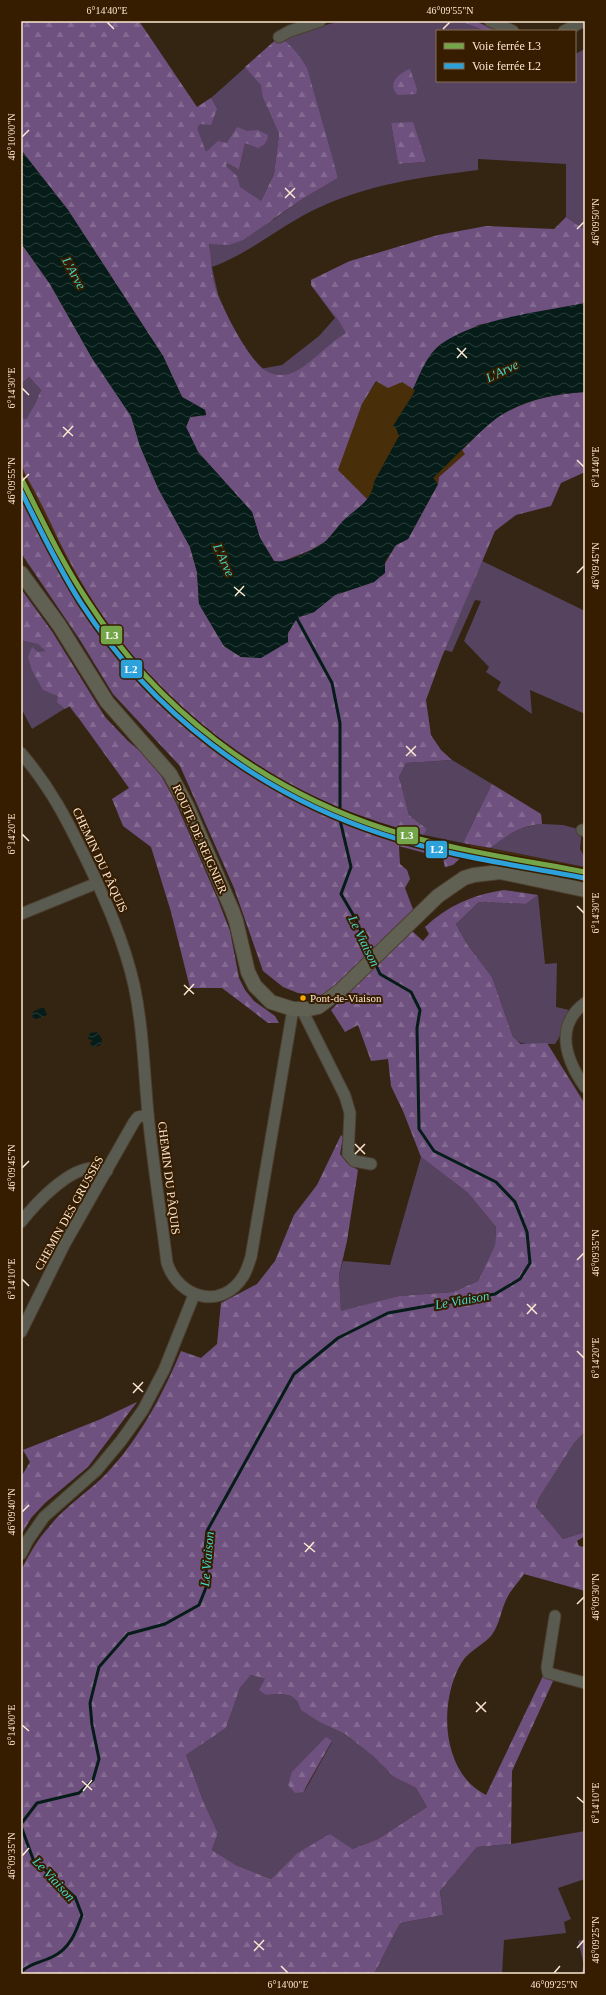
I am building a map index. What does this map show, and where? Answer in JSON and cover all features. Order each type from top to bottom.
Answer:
[{"type":"main road","name":"ROUTE DE REIGNIER","points":[[21,573],[59,625],[107,702],[170,774],[187,806],[234,916],[248,972],[255,986],[271,1002],[298,1009]]},
{"type":"main road","points":[[298,1009],[318,1007],[340,992],[418,916],[456,883],[474,875],[490,873],[514,874],[585,890]]},
{"type":"street","points":[[279,37],[290,31],[320,21]]},
{"type":"street","points":[[490,21],[511,30]]},
{"type":"street","points":[[566,30],[584,21]]},
{"type":"street","name":"CHEMIN DU PÂQUIS","points":[[21,753],[60,806],[120,935],[134,986],[142,1039],[148,1115],[167,1263],[178,1283],[194,1294]]},
{"type":"street","points":[[21,914],[97,883]]},
{"type":"street","points":[[585,1003],[577,1008],[571,1018],[566,1036],[568,1056],[585,1087]]},
{"type":"street","points":[[298,1009],[345,1096],[350,1113],[348,1154],[354,1161],[371,1164]]},
{"type":"street","points":[[21,1554],[44,1517],[96,1471],[143,1410],[164,1370],[194,1294],[210,1297],[229,1290],[244,1276],[251,1258],[298,1009]]},
{"type":"street","name":"CHEMIN DES GRUSSES","points":[[21,1332],[64,1245],[134,1122],[138,1117],[148,1115]]},
{"type":"street","points":[[21,1222],[37,1202],[74,1175],[94,1168],[107,1171]]},
{"type":"street","points":[[554,1616],[546,1667],[548,1673],[585,1683]]},
{"type":"shaded area","points":[[52,21],[210,255],[209,243],[164,139],[197,107],[211,98],[279,37],[285,40],[299,32],[341,21],[460,21],[482,30],[436,30],[436,82],[576,82],[576,54],[585,49],[585,230],[566,217],[566,164],[478,159],[478,170],[417,179],[377,187],[337,200],[304,215],[253,247],[212,267],[218,294]],"holes":[[[263,98],[324,133],[338,178],[304,198],[273,220],[261,201],[274,174],[279,134]],[[391,123],[426,161],[398,164]],[[245,143],[239,170],[227,163]]]},
{"type":"shaded area","points":[[350,261],[350,339],[293,380],[254,370],[282,365],[319,336],[335,318],[311,285],[311,280]]},
{"type":"shaded area","points":[[29,377],[41,390],[26,419],[21,419],[21,384]]},
{"type":"shaded area","points":[[377,381],[402,381],[415,390],[393,426],[396,428],[399,436],[374,482],[373,489],[368,500],[338,470],[362,404]]},
{"type":"shaded area","points":[[462,450],[465,454],[439,477],[438,484],[433,478]]},
{"type":"shaded area","points":[[21,464],[84,587],[139,664],[133,669],[82,605],[55,564],[21,494]]},
{"type":"shaded area","points":[[482,561],[585,611],[585,714],[530,690],[532,714],[497,690],[501,682],[486,672],[489,667],[464,641],[481,601],[475,600],[452,652],[444,650]]},
{"type":"shaded area","points":[[21,589],[53,633],[78,718],[69,706],[32,729],[21,708]]},
{"type":"shaded area","points":[[452,760],[492,784],[463,843],[424,835],[427,829],[409,815],[399,777],[406,763]]},
{"type":"shaded area","points":[[534,825],[563,825],[582,830],[580,849],[585,858],[585,867],[490,848],[514,832]]},
{"type":"shaded area","points":[[471,845],[585,867],[585,878],[467,852]]},
{"type":"shaded area","points":[[538,895],[545,964],[557,963],[556,1007],[569,1010],[560,1036],[555,1044],[532,1045],[517,1041],[513,1037],[492,977],[467,944],[456,924],[479,902],[526,904]]},
{"type":"shaded area","points":[[421,1157],[468,1193],[496,1227],[495,1245],[478,1281],[453,1292],[399,1296],[341,1312],[339,1275],[343,1261],[390,1265]]},
{"type":"shaded area","points":[[585,1432],[585,1532],[563,1539],[536,1508],[539,1498],[574,1443]]},
{"type":"shaded area","points":[[251,1675],[265,1679],[266,1695],[282,1694],[291,1696],[323,1724],[345,1734],[373,1756],[394,1777],[416,1788],[427,1807],[378,1839],[352,1849],[296,1854],[271,1879],[236,1865],[212,1850],[218,1833],[204,1803],[186,1755],[226,1728],[240,1688]],"holes":[[[326,1738],[332,1742],[304,1792]]]},
{"type":"shaded area","points":[[585,1831],[585,1879],[558,1888],[571,1919],[564,1922],[566,1933],[504,1940],[502,1974],[374,1974],[400,1923],[443,1915],[440,1891],[477,1847],[511,1844]]},
{"type":"shaded area","points":[[585,1939],[585,1974],[581,1974],[584,1965],[578,1941]]},
{"type":"green space","points":[[21,21],[139,21],[197,107],[211,98],[217,109],[211,125],[200,124],[197,128],[206,152],[218,141],[227,143],[237,127],[247,131],[258,130],[268,135],[265,143],[258,148],[245,143],[239,170],[227,163],[226,166],[237,176],[240,187],[261,201],[274,174],[279,134],[263,98],[261,85],[245,67],[279,37],[295,51],[301,59],[307,68],[338,178],[304,198],[243,240],[229,245],[209,244],[213,280],[221,302],[251,355],[259,365],[268,372],[283,375],[296,371],[346,333],[339,321],[311,285],[311,280],[350,261],[438,235],[486,226],[554,229],[566,217],[585,230],[585,303],[478,325],[428,360],[413,389],[402,382],[388,388],[376,381],[362,404],[338,470],[368,500],[344,520],[326,541],[311,550],[281,562],[274,561],[260,538],[252,512],[198,452],[186,427],[190,417],[206,415],[205,410],[182,397],[163,356],[68,210],[21,150]]},
{"type":"green space","points":[[460,21],[475,21],[496,30],[482,30]]},
{"type":"green space","points":[[410,69],[417,89],[416,94],[398,95],[393,87],[395,79]]},
{"type":"green space","points":[[413,122],[426,162],[398,164],[391,123]]},
{"type":"green space","points":[[21,243],[50,284],[92,358],[131,416],[140,446],[158,488],[190,547],[197,572],[199,604],[224,646],[241,657],[288,633],[297,618],[314,612],[335,595],[374,582],[396,545],[408,539],[438,484],[439,477],[465,454],[462,450],[494,420],[504,413],[526,403],[549,397],[585,392],[585,472],[561,483],[551,506],[516,515],[495,531],[441,659],[426,700],[431,735],[441,750],[452,760],[406,763],[399,777],[409,815],[427,829],[424,835],[363,817],[307,793],[256,765],[208,731],[165,692],[126,648],[91,598],[60,543],[26,475],[21,460],[21,419],[26,419],[41,390],[29,377],[21,384]]},
{"type":"green space","points":[[21,494],[51,557],[83,606],[112,646],[145,683],[181,717],[219,748],[259,776],[303,800],[348,820],[392,834],[467,852],[453,865],[445,867],[443,858],[399,846],[400,864],[407,870],[410,879],[405,888],[414,912],[333,990],[321,995],[298,993],[283,987],[263,971],[234,888],[180,766],[113,694],[80,640],[21,553]]},
{"type":"green space","points":[[21,589],[53,633],[105,717],[128,741],[148,758],[162,777],[176,803],[230,931],[239,978],[245,990],[254,1001],[275,1016],[279,1023],[268,1023],[222,988],[190,988],[171,912],[151,847],[123,826],[112,799],[129,788],[70,706],[65,709],[57,702],[58,696],[43,690],[32,670],[28,657],[32,647],[38,652],[46,651],[38,644],[21,640]]},
{"type":"green space","points":[[492,784],[541,814],[542,824],[527,826],[508,835],[490,848],[463,843]]},
{"type":"green space","points":[[504,890],[538,895],[526,904],[479,902],[456,924],[467,944],[492,977],[513,1037],[521,1044],[547,1043],[585,1104],[585,1432],[574,1443],[539,1498],[536,1507],[563,1539],[585,1532],[585,1536],[577,1541],[579,1546],[585,1547],[585,1591],[524,1574],[508,1596],[494,1632],[462,1662],[454,1678],[449,1696],[447,1715],[448,1735],[452,1754],[460,1770],[471,1785],[486,1795],[543,1676],[554,1679],[512,1771],[511,1844],[477,1847],[440,1891],[443,1915],[400,1923],[374,1974],[21,1974],[21,1570],[37,1542],[55,1519],[107,1473],[130,1445],[150,1415],[181,1351],[201,1358],[217,1344],[221,1303],[257,1284],[275,1261],[294,1215],[317,1185],[341,1135],[343,1137],[340,1154],[347,1163],[358,1170],[347,1241],[339,1275],[341,1311],[399,1296],[453,1292],[478,1281],[495,1245],[496,1227],[468,1193],[421,1157],[403,1111],[391,1086],[388,1059],[371,1061],[358,1025],[345,1032],[331,1010],[412,931],[423,941],[429,934],[425,927],[442,913],[462,902]],"holes":[[[251,1675],[265,1679],[259,1690],[266,1695],[282,1694],[291,1696],[298,1702],[301,1710],[323,1724],[345,1734],[373,1756],[394,1777],[416,1788],[427,1807],[378,1839],[352,1849],[330,1834],[296,1854],[271,1879],[236,1865],[212,1850],[218,1833],[204,1803],[186,1755],[226,1728],[240,1688]]]},
{"type":"green space","points":[[137,1402],[88,1467],[45,1503],[31,1518],[21,1535],[21,1477],[30,1462],[23,1450],[101,1419]]},
{"type":"green space","points":[[326,1737],[332,1741],[303,1792],[295,1793],[288,1785],[292,1772]]},
{"type":"water","name":"L'Arve","points":[[21,150],[68,210],[163,356],[182,397],[205,410],[206,415],[190,417],[186,427],[198,452],[252,512],[260,538],[274,561],[294,558],[322,544],[343,521],[367,500],[373,489],[374,482],[399,436],[396,428],[393,426],[413,395],[415,390],[413,389],[424,365],[436,348],[456,335],[472,328],[510,317],[585,303],[585,392],[561,394],[537,399],[514,408],[493,421],[470,441],[433,478],[438,484],[408,539],[396,545],[385,561],[385,573],[374,582],[335,595],[314,612],[297,618],[288,633],[288,642],[261,658],[241,657],[224,646],[199,604],[197,572],[190,547],[158,488],[140,446],[131,416],[92,358],[50,284],[21,243]]},
{"type":"water","points":[[44,1007],[47,1015],[36,1019],[33,1018],[32,1015],[34,1011]]},
{"type":"water","points":[[97,1032],[102,1039],[101,1045],[93,1047],[90,1043],[93,1040],[88,1039],[90,1033]]},
{"type":"waterway","name":"Le Viaison","points":[[295,615],[332,683],[340,723],[340,820],[351,867],[341,894],[355,918],[371,955]]},
{"type":"waterway","name":"Le Viaison","points":[[21,1824],[37,1803],[79,1793],[93,1780],[99,1759],[92,1725],[90,1703],[99,1667],[128,1634],[165,1624],[199,1605],[207,1585],[205,1550],[207,1531],[294,1374],[338,1338],[388,1313],[495,1294],[520,1279],[530,1263],[527,1232],[515,1202],[496,1182],[434,1151],[419,1129],[417,1028],[420,1010],[411,992],[380,974],[375,963]]},
{"type":"waterway","name":"Le Viaison","points":[[21,1826],[33,1859],[75,1897],[82,1915],[75,1934],[68,1945],[58,1954],[32,1965],[21,1972]]},
{"type":"rail line","name":"L3","points":[[21,478],[69,570],[87,600],[115,639],[146,676],[180,710],[216,740],[255,768],[296,792],[340,812],[385,829],[434,843],[484,854],[585,872]]},
{"type":"rail line","name":"L2","points":[[21,491],[65,576],[81,603],[109,643],[141,680],[175,714],[212,744],[251,772],[293,796],[336,817],[407,842],[457,854],[584,878]]},
{"type":"place","name":"Pont-de-Viaison","points":[[303,998]]}]
